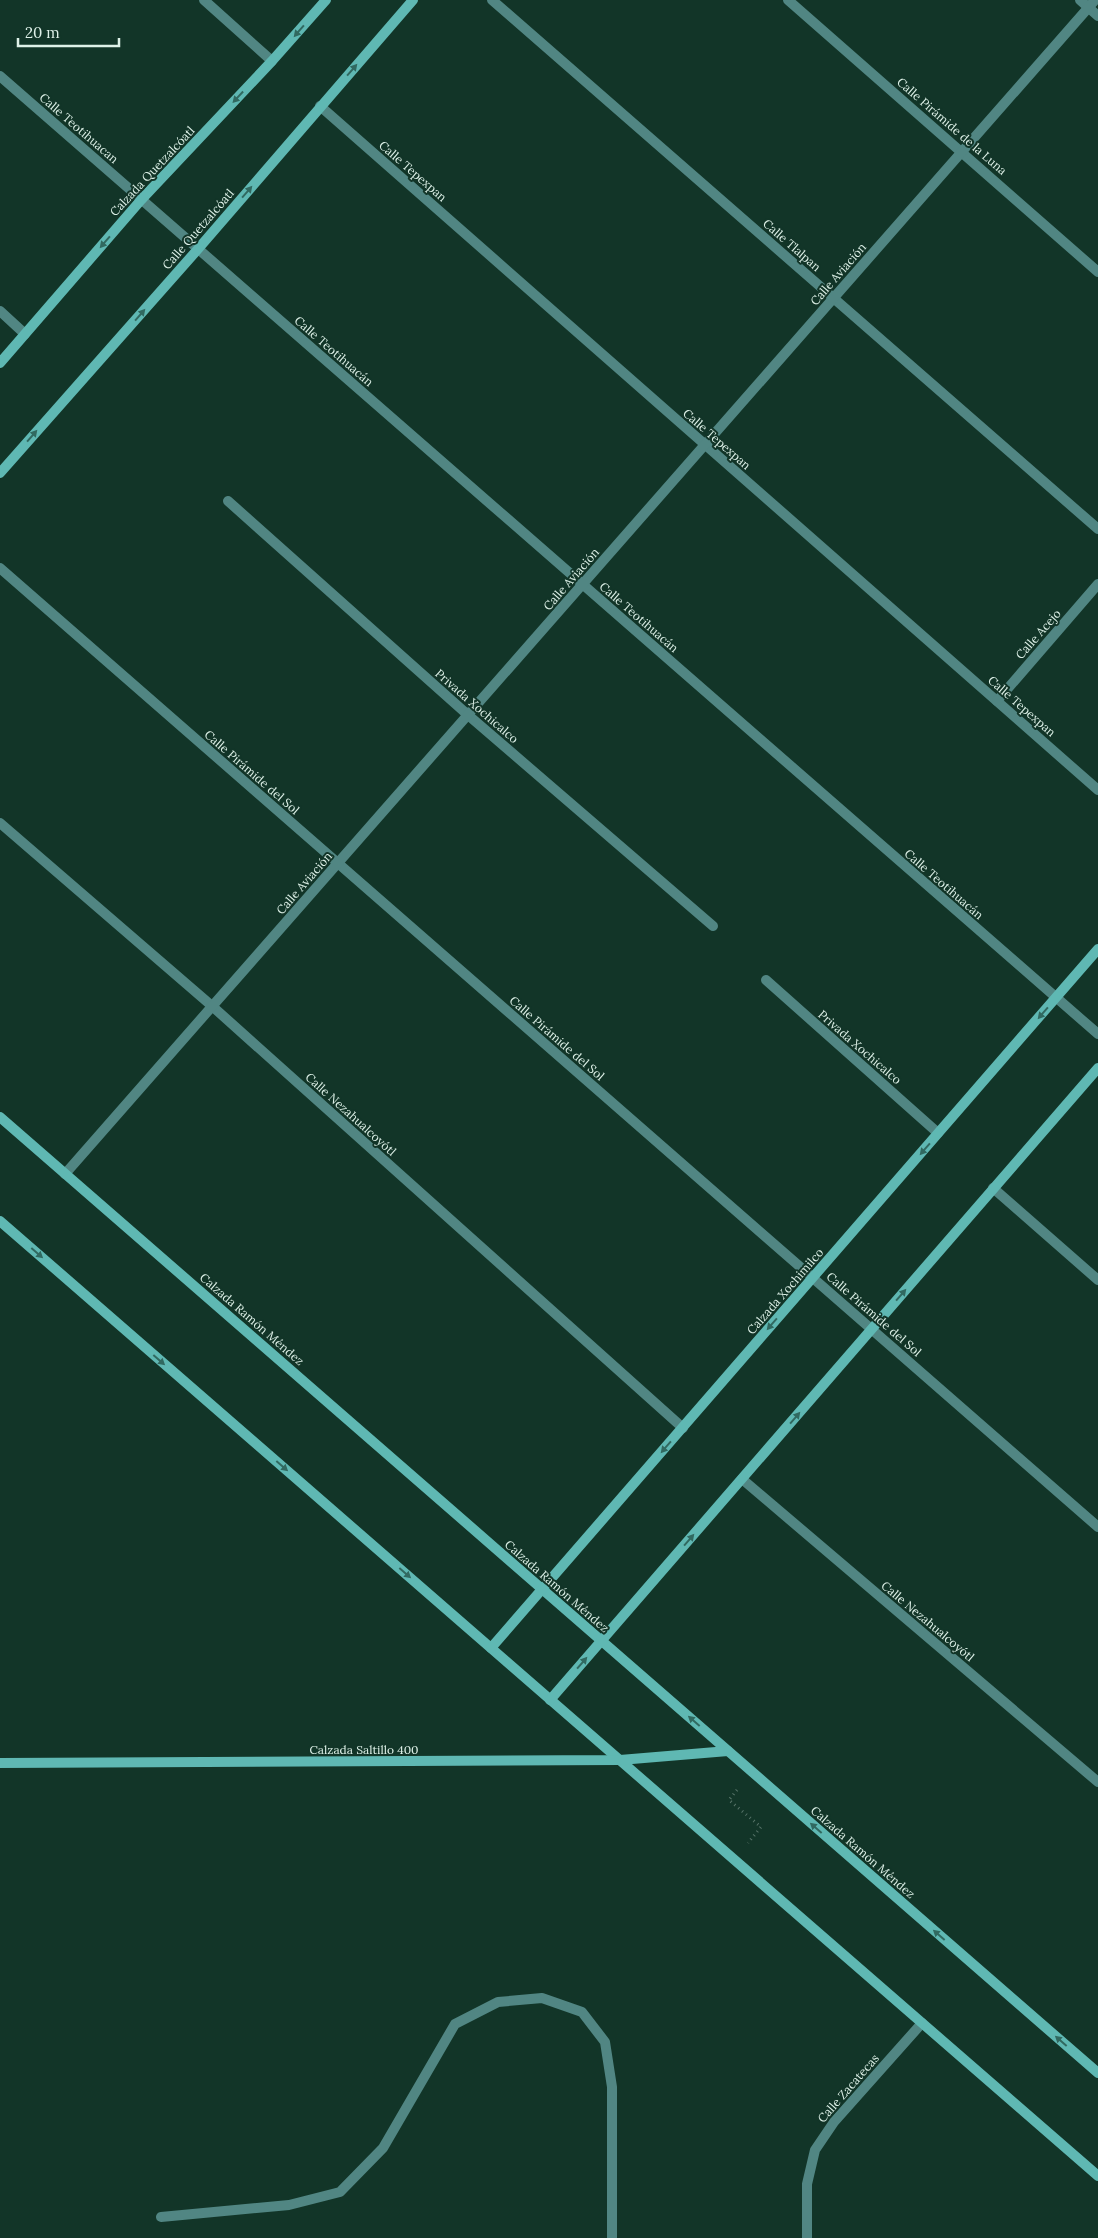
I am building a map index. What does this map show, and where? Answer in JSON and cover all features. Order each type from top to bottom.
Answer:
[{"type":"street","points":[[204,0],[272,61]]},
{"type":"street","name":"Calzada Quetzalcóatl","points":[[0,363],[141,200],[272,61],[326,0]]},
{"type":"street","name":"Calle Quetzalcóatl","points":[[0,473],[198,249],[412,0]]},
{"type":"street","name":"Calle Tlalpan","points":[[492,0],[1098,529]]},
{"type":"street","name":"Calle Pirámide de la Luna","points":[[788,0],[1098,272]]},
{"type":"street","points":[[1080,0],[1092,4],[1098,16]]},
{"type":"street","name":"Calle Aviación","points":[[65,1174],[1092,4]]},
{"type":"street","name":"Calle Teotihuacan","points":[[0,76],[141,200]]},
{"type":"street","name":"Calle Tepexpan","points":[[320,106],[1098,790]]},
{"type":"street","name":"Calle Teotihuacán","points":[[141,200],[1098,1034]]},
{"type":"street","points":[[0,311],[25,334]]},
{"type":"street","name":"Privada Xochicalco","points":[[228,501],[468,715],[713,926]]},
{"type":"street","name":"Calle Pirámide del Sol","points":[[0,568],[1098,1527]]},
{"type":"street","name":"Calle Acejo","points":[[997,701],[1098,584]]},
{"type":"street","name":"Calle Nezahualcoyótl","points":[[0,823],[212,1006],[683,1428]]},
{"type":"street","name":"Calzada Xochimilco","points":[[491,1648],[1098,950]]},
{"type":"street","name":"Privada Xochicalco","points":[[766,980],[938,1133]]},
{"type":"street","points":[[550,1700],[1098,1068]]},
{"type":"street","name":"Calzada Ramón Méndez","points":[[0,1117],[1098,2073]]},
{"type":"street","points":[[994,1188],[1098,1280]]},
{"type":"street","points":[[0,1221],[1098,2176]]},
{"type":"street","name":"Calle Nezahualcoyótl","points":[[742,1479],[1098,1782]]},
{"type":"street","name":"Calzada Saltillo 400","points":[[0,1763],[620,1760],[728,1751]]},
{"type":"street","points":[[161,2217],[289,2205],[340,2192],[383,2148],[454,2024],[498,2002],[542,1998],[582,2012],[605,2042],[612,2087],[612,2238]]},
{"type":"street","name":"Calle Zacatecas","points":[[807,2238],[807,2184],[815,2150],[834,2122],[922,2023]]},
{"type":"path","points":[[734,1860],[761,1827],[729,1800],[752,1772]]}]
